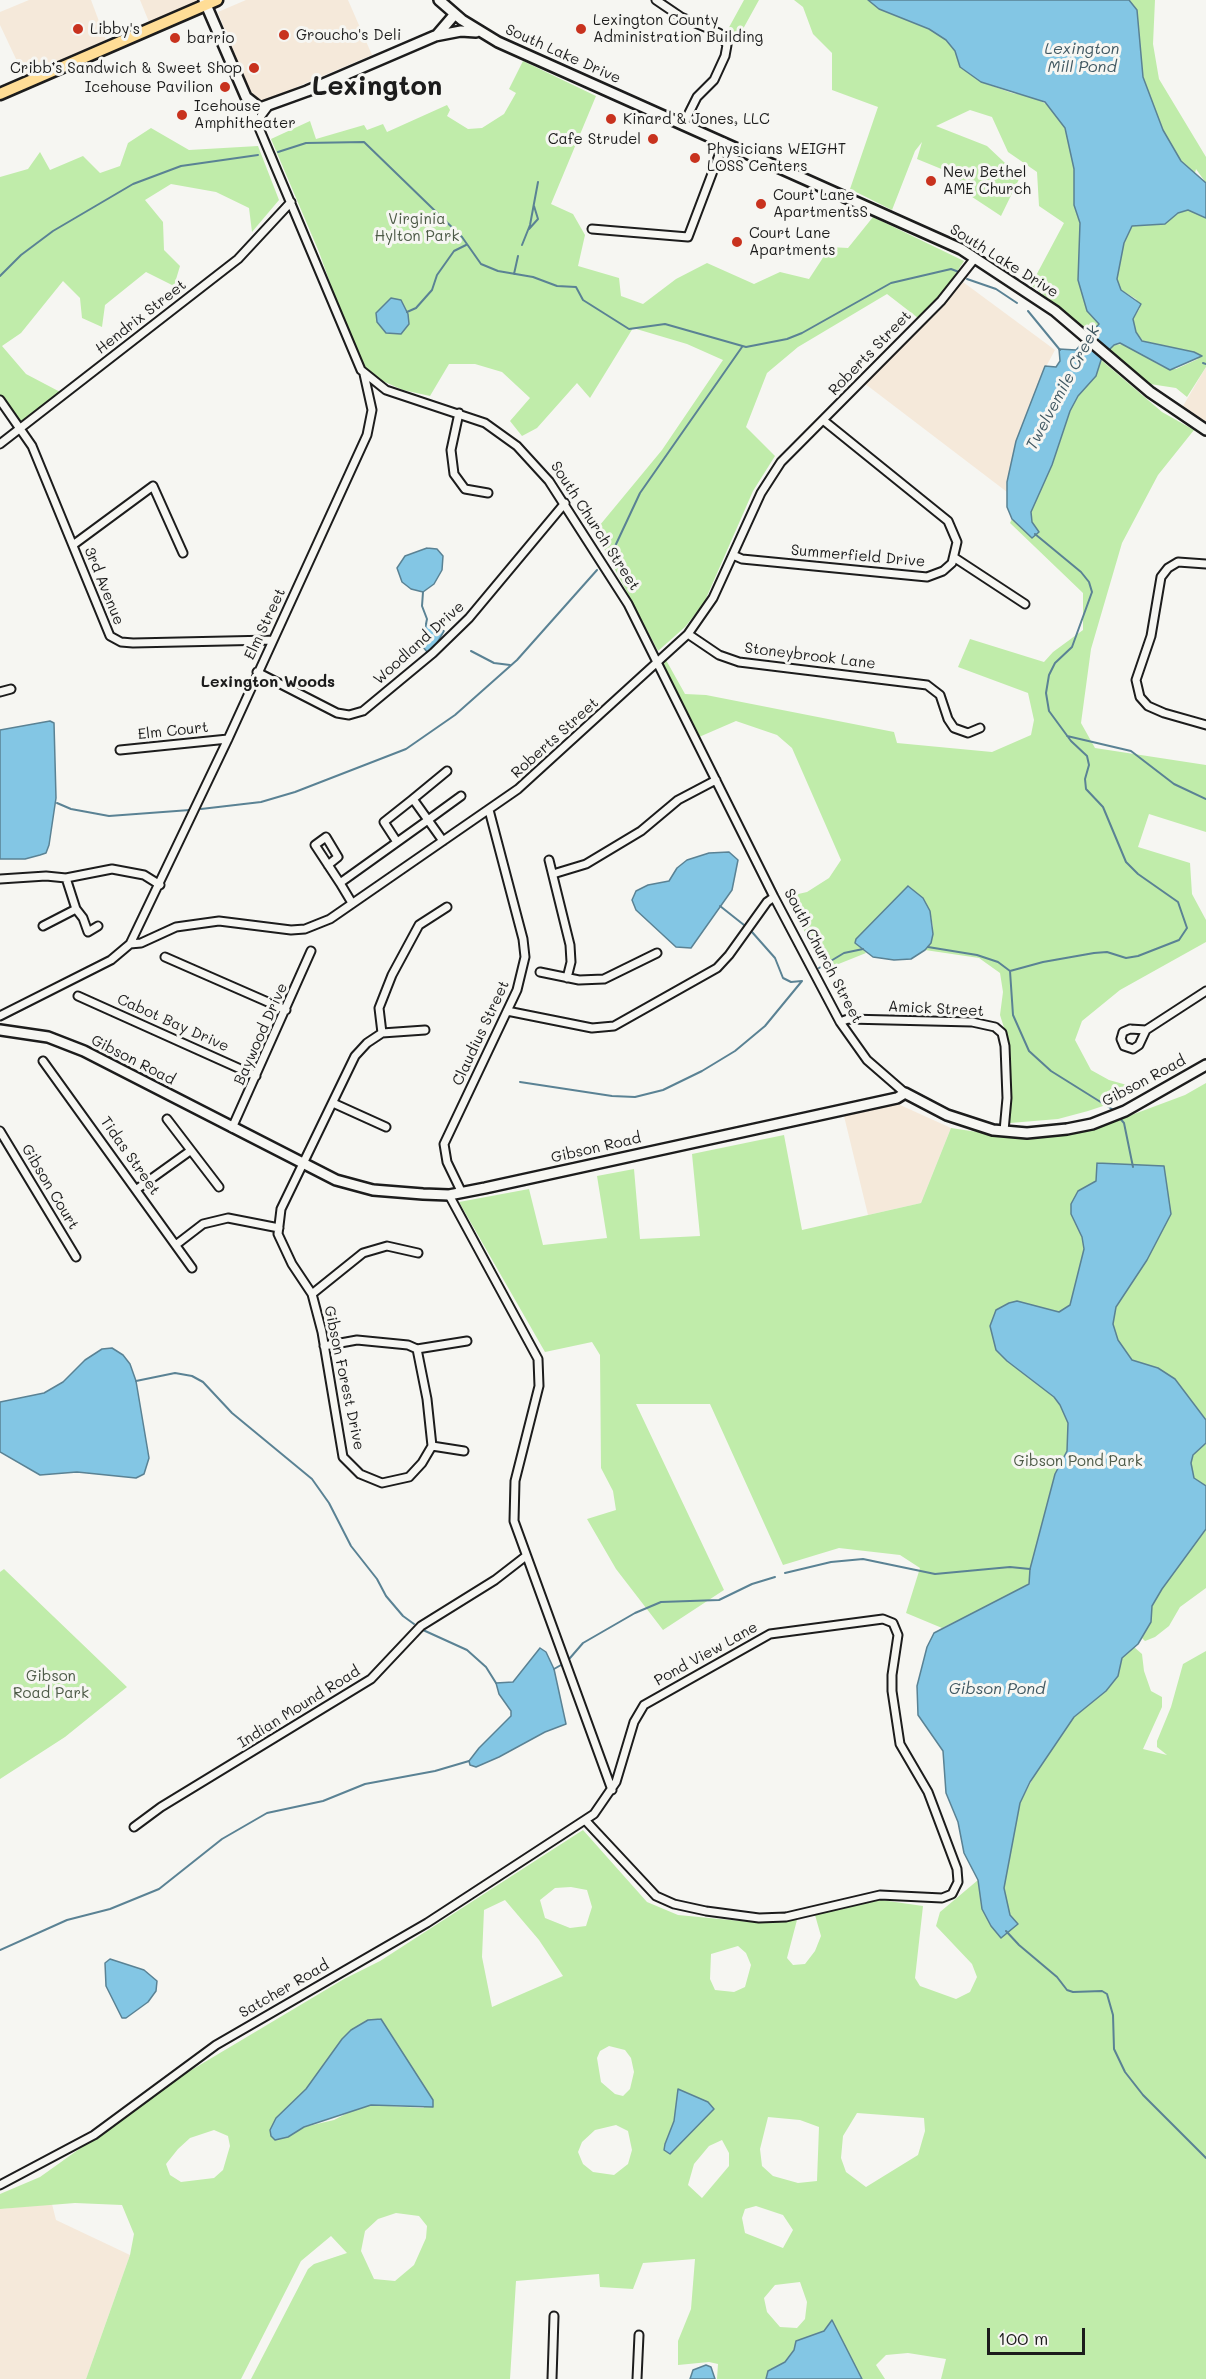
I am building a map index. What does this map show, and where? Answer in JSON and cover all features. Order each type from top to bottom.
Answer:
[{"type":"main road","name":"South Lake Drive","points":[[439,0],[454,14],[484,35],[940,238],[975,258],[1055,311],[1150,392],[1206,430]]},
{"type":"main road","points":[[0,94],[209,1]]},
{"type":"main road","name":"South Church Street","points":[[209,1],[246,97]]},
{"type":"main road","points":[[435,36],[454,14]]},
{"type":"main road","points":[[246,97],[258,107],[267,108],[435,36],[461,31],[484,35]]},
{"type":"main road","name":"Gibson Road","points":[[0,1030],[28,1033],[63,1042],[347,1184],[373,1190],[449,1195],[897,1098],[905,1093],[961,1121],[1005,1131],[1046,1132],[1092,1124],[1133,1107],[1206,1065]]},
{"type":"street","points":[[656,0],[681,17],[719,33],[727,45],[725,56],[714,80],[697,97],[683,125]]},
{"type":"street","name":"South Church Street","points":[[246,97],[348,344],[364,374],[386,390],[485,423],[517,446],[537,466],[565,503],[628,603],[774,897],[840,1022],[867,1060],[905,1093]]},
{"type":"street","points":[[259,126],[261,116],[267,108]]},
{"type":"street","points":[[592,229],[688,237],[724,142]]},
{"type":"street","name":"Hendrix Street","points":[[0,444],[238,259],[291,202]]},
{"type":"street","name":"Roberts Street","points":[[0,1016],[111,960],[130,944],[141,943],[176,927],[207,921],[305,929],[330,919],[489,810],[537,774],[688,634],[713,598],[770,477],[941,301],[975,258]]},
{"type":"street","name":"Elm Street","points":[[130,944],[228,739],[367,435],[372,410],[364,374]]},
{"type":"street","name":"3rd Avenue","points":[[0,400],[32,446],[107,631],[115,640],[134,643],[272,640]]},
{"type":"street","points":[[459,413],[451,450],[454,474],[465,489],[488,493]]},
{"type":"street","points":[[823,420],[948,521],[957,542],[955,558],[1025,604]]},
{"type":"street","points":[[73,545],[153,486],[183,553]]},
{"type":"street","name":"Woodland Drive","points":[[257,672],[337,713],[349,715],[363,711],[469,618],[565,503]]},
{"type":"street","name":"Summerfield Drive","points":[[733,555],[742,559],[927,577],[943,571],[955,558]]},
{"type":"street","points":[[1206,564],[1178,562],[1168,568],[1161,577],[1151,636],[1136,680],[1140,697],[1148,706],[1206,725]]},
{"type":"street","name":"Stoneybrook Lane","points":[[688,634],[719,655],[739,662],[937,686],[954,728],[968,733],[980,728]]},
{"type":"street","points":[[0,692],[11,689]]},
{"type":"street","name":"Elm Court","points":[[120,750],[228,739]]},
{"type":"street","points":[[397,842],[384,822],[447,771]]},
{"type":"street","points":[[553,874],[586,864],[641,831],[678,800],[716,780]]},
{"type":"street","points":[[340,883],[461,796]]},
{"type":"street","points":[[413,799],[443,841]]},
{"type":"street","name":"Claudius Street","points":[[462,1193],[447,1162],[444,1144],[523,973],[525,948],[489,810]]},
{"type":"street","points":[[549,860],[570,945],[571,962],[567,978]]},
{"type":"street","points":[[328,865],[352,903]]},
{"type":"street","points":[[0,879],[46,876],[66,878],[112,869],[144,875],[160,885]]},
{"type":"street","points":[[66,878],[76,909],[83,918],[88,932],[98,926]]},
{"type":"street","points":[[507,1011],[598,1029],[614,1026],[717,968],[768,901],[774,897]]},
{"type":"street","points":[[382,1033],[379,1008],[392,975],[420,925],[447,907]]},
{"type":"street","points":[[43,926],[76,909]]},
{"type":"street","name":"Baywood Drive","points":[[232,1128],[311,951]]},
{"type":"street","points":[[540,972],[587,981],[604,980],[657,953]]},
{"type":"street","points":[[165,957],[286,1010]]},
{"type":"street","points":[[1146,1030],[1206,991]]},
{"type":"street","name":"Cabot Bay Drive","points":[[78,996],[256,1076]]},
{"type":"street","name":"Amick Street","points":[[840,1022],[848,1019],[972,1022],[995,1027],[1002,1033],[1005,1046],[1007,1098],[1005,1131]]},
{"type":"street","points":[[177,1244],[203,1224],[228,1218],[279,1228],[281,1209],[305,1165],[355,1056],[367,1043],[382,1033],[425,1030]]},
{"type":"street","name":"Tidas Street","points":[[43,1061],[177,1244],[192,1268]]},
{"type":"street","points":[[333,1103],[386,1127]]},
{"type":"street","points":[[167,1119],[219,1187]]},
{"type":"street","name":"Gibson Court","points":[[0,1131],[76,1257]]},
{"type":"street","points":[[137,1189],[190,1151]]},
{"type":"street","points":[[449,1195],[538,1359],[537,1393],[518,1468],[513,1501],[514,1521],[612,1790]]},
{"type":"street","name":"Gibson Forest Drive","points":[[279,1228],[278,1234],[292,1264],[312,1294],[344,1456],[360,1474],[382,1483],[409,1477],[422,1463],[432,1446]]},
{"type":"street","points":[[312,1294],[363,1253],[387,1246],[418,1253]]},
{"type":"street","points":[[324,1346],[357,1340],[408,1345],[417,1349],[467,1341]]},
{"type":"street","points":[[417,1349],[427,1400],[432,1446],[464,1451]]},
{"type":"street","name":"Indian Mound Road","points":[[134,1827],[161,1808],[371,1679],[421,1626],[495,1580],[526,1557]]},
{"type":"street","name":"Pond View Lane","points":[[887,1620],[895,1626],[898,1635],[892,1681],[900,1744],[928,1792],[957,1869],[957,1886],[952,1894],[942,1898],[880,1895],[786,1917],[759,1918],[706,1911],[674,1904],[656,1896],[585,1820],[602,1806],[612,1790],[622,1770],[634,1722],[649,1701],[770,1634],[887,1620]]},
{"type":"street","name":"Satcher Road","points":[[0,2185],[94,2135],[216,2045],[427,1923],[585,1820]]},
{"type":"street","points":[[552,2379],[554,2316]]},
{"type":"street","points":[[637,2379],[639,2335]]},
{"type":"shaded area","points":[[29,0],[91,0],[106,40],[24,76],[0,25],[0,12]]},
{"type":"shaded area","points":[[140,0],[199,0],[199,1],[149,22]]},
{"type":"shaded area","points":[[246,0],[348,0],[372,55],[264,101],[258,100],[251,92],[240,70],[218,12]]},
{"type":"shaded area","points":[[963,282],[1055,350],[1041,376],[1016,441],[1007,492],[864,383]]},
{"type":"shaded area","points":[[1206,367],[1206,422],[1183,406]]},
{"type":"shaded area","points":[[898,1104],[951,1128],[921,1203],[868,1215],[844,1116]]},
{"type":"shaded area","points":[[52,2204],[56,2220],[130,2255],[86,2379],[0,2379],[0,2209]]},
{"type":"green space","points":[[744,0],[759,0],[738,38],[727,31]]},
{"type":"green space","points":[[794,0],[868,0],[880,9],[929,29],[947,40],[955,51],[960,67],[981,82],[1012,93],[1034,97],[1051,107],[1065,128],[1074,169],[1074,205],[1080,223],[1078,280],[1087,311],[1099,324],[1093,334],[1031,285],[1064,223],[1039,206],[1037,172],[1008,152],[992,117],[970,110],[936,126],[987,146],[1020,177],[1001,216],[957,187],[961,177],[917,159],[922,142],[915,151],[892,210],[850,189],[878,107],[832,90],[832,53],[813,34],[803,7]]},
{"type":"green space","points":[[1129,0],[1155,0],[1153,44],[1159,79],[1206,157],[1206,183],[1196,169],[1195,173],[1181,161],[1163,130],[1143,77],[1137,10]]},
{"type":"green space","name":"Virginia Hylton Park","points":[[523,61],[596,96],[551,204],[573,214],[585,235],[578,266],[619,278],[621,296],[643,304],[676,279],[707,263],[754,284],[780,272],[809,279],[830,247],[848,248],[873,217],[964,261],[944,291],[918,318],[887,294],[798,347],[767,373],[746,427],[775,456],[753,491],[704,603],[685,627],[658,651],[600,541],[600,525],[662,450],[723,360],[687,344],[633,328],[590,398],[577,383],[537,428],[522,436],[510,421],[530,398],[502,372],[475,364],[449,364],[430,396],[403,390],[378,379],[365,368],[352,344],[319,252],[271,139],[310,121],[316,139],[364,125],[367,130],[383,124],[387,132],[447,105],[450,110],[447,116],[468,129],[482,128],[504,114],[516,93],[509,89]]},
{"type":"green space","points":[[151,128],[189,150],[258,146],[279,200],[252,232],[249,208],[216,192],[171,184],[145,200],[163,222],[164,250],[180,266],[174,286],[146,272],[105,305],[102,327],[82,318],[80,298],[63,281],[21,333],[2,346],[26,374],[64,394],[19,428],[0,400],[0,177],[28,169],[40,152],[50,170],[83,156],[100,173],[120,166],[128,143]]},
{"type":"green space","points":[[1188,210],[1206,218],[1206,367],[1187,397],[1176,388],[1150,384],[1109,349],[1114,345],[1123,344],[1163,367],[1176,369],[1198,359],[1194,352],[1143,341],[1136,332],[1133,319],[1140,308],[1136,299],[1121,290],[1117,279],[1124,243],[1132,226],[1165,224],[1178,213]]},
{"type":"green space","points":[[1100,359],[1162,412],[1194,430],[1158,475],[1122,543],[1091,649],[1081,723],[1095,748],[1206,765],[1206,832],[1149,814],[1138,847],[1190,863],[1192,894],[1206,920],[1206,942],[1120,990],[1082,1021],[1075,1040],[1091,1070],[1109,1080],[1127,1085],[1152,1082],[1115,1102],[1088,1111],[1058,1119],[1010,1123],[1007,1037],[1000,1015],[1003,992],[1000,973],[979,958],[925,950],[931,943],[933,927],[930,911],[909,886],[856,939],[866,953],[826,969],[785,897],[807,892],[829,878],[841,860],[792,748],[777,735],[736,721],[699,737],[661,664],[666,660],[685,694],[706,695],[894,732],[897,743],[992,752],[1031,735],[1034,720],[1028,693],[958,667],[970,639],[1044,662],[1053,652],[1083,630],[1083,593],[1010,523],[1012,519],[1032,538],[1031,512],[1052,465],[1070,410],[1078,396],[1096,376]]},
{"type":"green space","name":"Gibson Pond Park","points":[[1206,1083],[1206,1588],[1180,1607],[1169,1626],[1155,1637],[1145,1641],[1142,1638],[1151,1622],[1152,1606],[1162,1589],[1029,1576],[1030,1581],[1025,1588],[942,1628],[906,1613],[920,1568],[900,1555],[839,1548],[783,1565],[710,1404],[636,1404],[724,1590],[663,1630],[616,1569],[587,1519],[616,1510],[613,1491],[601,1468],[600,1355],[592,1342],[545,1352],[459,1202],[529,1189],[543,1245],[607,1238],[597,1176],[634,1169],[640,1239],[700,1236],[692,1154],[784,1135],[802,1230],[921,1203],[951,1128],[1004,1136],[1031,1137],[1094,1129],[1185,1095]]},
{"type":"green space","name":"Gibson Road Park","points":[[4,1569],[127,1687],[65,1737],[0,1779],[0,1572]]},
{"type":"green space","points":[[1134,1647],[1142,1654],[1144,1671],[1151,1691],[1162,1697],[1162,1707],[1143,1749],[1167,1755],[1157,1747],[1157,1741],[1171,1707],[1183,1664],[1206,1651],[1206,2379],[941,2379],[946,2359],[908,2353],[886,2355],[876,2365],[885,2379],[862,2379],[832,2320],[824,2331],[796,2341],[794,2350],[785,2362],[768,2371],[766,2379],[717,2379],[718,2364],[709,2362],[678,2365],[678,2341],[691,2309],[695,2259],[643,2263],[633,2289],[600,2287],[599,2274],[516,2281],[510,2379],[251,2379],[308,2269],[314,2264],[347,2253],[331,2236],[301,2261],[241,2379],[86,2379],[130,2255],[134,2234],[122,2205],[75,2203],[0,2209],[0,2194],[40,2177],[183,2075],[344,1979],[380,1961],[583,1830],[647,1902],[678,1915],[751,1922],[797,1920],[787,1958],[793,1965],[805,1964],[815,1951],[821,1936],[815,1915],[881,1900],[923,1906],[915,1978],[920,1986],[956,1999],[970,1992],[977,1977],[972,1964],[936,1926],[940,1912],[978,1880],[964,1853],[958,1822],[946,1793],[943,1751],[1022,1799],[1046,1754],[1074,1717],[1106,1691],[1118,1676],[1122,1658]],"holes":[[[571,1887],[587,1890],[592,1907],[586,1926],[570,1928],[545,1918],[540,1900],[555,1888]],[[505,1900],[539,1940],[563,1976],[492,2007],[482,1957],[484,1910]],[[738,1946],[746,1953],[751,1965],[745,1987],[734,1992],[715,1990],[710,1979],[711,1954]],[[381,2019],[424,2108],[371,2105],[355,2109],[334,2120],[304,2127],[288,2137],[276,2118],[306,2089],[351,2030],[368,2020]],[[609,2046],[625,2050],[631,2058],[634,2072],[630,2089],[623,2096],[615,2094],[601,2082],[597,2058],[600,2051]],[[686,2092],[708,2102],[714,2109],[670,2153],[665,2144]],[[857,2113],[924,2118],[925,2131],[918,2155],[866,2187],[846,2172],[841,2158],[843,2136]],[[768,2117],[800,2120],[819,2127],[817,2181],[798,2183],[773,2176],[762,2166],[760,2149]],[[616,2125],[628,2131],[632,2150],[628,2164],[614,2175],[593,2172],[583,2164],[578,2152],[582,2142],[595,2130]],[[214,2130],[228,2136],[230,2146],[223,2170],[214,2178],[181,2182],[170,2175],[166,2164],[190,2138]],[[722,2140],[729,2153],[729,2166],[702,2198],[688,2185],[694,2164],[709,2146]],[[756,2206],[783,2215],[793,2230],[783,2248],[745,2233],[742,2218],[745,2209]],[[396,2213],[419,2216],[427,2226],[426,2238],[414,2265],[395,2281],[374,2279],[361,2251],[365,2231],[378,2219]],[[800,2282],[807,2302],[805,2319],[797,2328],[780,2327],[767,2312],[764,2298],[775,2285]]]},
{"type":"water","name":"Lexington Mill Pond","points":[[868,0],[1129,0],[1137,10],[1143,77],[1163,130],[1181,161],[1206,183],[1206,218],[1188,210],[1178,213],[1165,224],[1132,226],[1124,243],[1117,279],[1121,290],[1141,304],[1133,319],[1136,332],[1142,341],[1194,352],[1202,356],[1170,370],[1120,343],[1114,345],[1102,357],[1096,376],[1078,396],[1070,411],[1052,465],[1031,512],[1032,522],[1039,532],[1032,538],[1012,519],[1007,507],[1007,482],[1016,441],[1045,366],[1056,367],[1060,361],[1059,349],[1076,350],[1099,324],[1087,311],[1078,280],[1080,223],[1074,205],[1074,169],[1065,128],[1045,102],[981,82],[960,67],[955,51],[946,40],[929,29],[879,9]]},
{"type":"water","points":[[391,298],[401,300],[408,314],[409,324],[401,334],[386,333],[377,322],[376,313]]},
{"type":"water","points":[[427,548],[437,549],[443,556],[442,570],[434,584],[423,592],[411,589],[402,582],[397,568],[405,556]]},
{"type":"water","points":[[426,624],[444,631],[433,650],[428,653],[423,647]]},
{"type":"water","points":[[50,721],[54,723],[56,798],[49,845],[46,853],[40,855],[25,859],[0,859],[0,730]]},
{"type":"water","points":[[729,852],[738,860],[732,890],[691,948],[676,947],[636,910],[632,900],[636,891],[648,885],[669,881],[677,868],[687,860],[709,853]]},
{"type":"water","points":[[908,886],[923,898],[930,911],[933,934],[931,943],[911,959],[894,960],[873,957],[855,943],[856,939]]},
{"type":"water","name":"Gibson Pond","points":[[1097,1163],[1164,1166],[1171,1214],[1147,1260],[1116,1307],[1113,1324],[1118,1340],[1132,1360],[1158,1368],[1175,1379],[1206,1420],[1206,1443],[1193,1455],[1191,1463],[1194,1478],[1206,1486],[1206,1529],[1162,1589],[1152,1606],[1151,1622],[1138,1644],[1122,1658],[1118,1676],[1106,1691],[1074,1717],[1030,1782],[1020,1803],[1004,1888],[1010,1915],[1018,1924],[1001,1938],[982,1909],[978,1880],[964,1853],[958,1822],[946,1793],[943,1751],[918,1715],[917,1686],[927,1647],[934,1633],[1029,1584],[1030,1569],[1055,1474],[1067,1451],[1068,1423],[1054,1397],[996,1350],[990,1326],[996,1310],[1009,1303],[1017,1301],[1059,1312],[1070,1305],[1084,1249],[1082,1237],[1071,1214],[1071,1204],[1078,1191],[1096,1181]]},
{"type":"water","points":[[112,1348],[123,1355],[130,1364],[136,1381],[149,1458],[144,1474],[136,1478],[77,1472],[40,1475],[0,1452],[0,1402],[44,1393],[63,1382],[85,1360],[102,1349]]},
{"type":"water","points":[[540,1648],[546,1652],[554,1669],[566,1724],[545,1732],[476,1767],[470,1765],[469,1761],[479,1748],[511,1716],[511,1711],[499,1694],[496,1683],[513,1682]]},
{"type":"water","points":[[110,1959],[144,1970],[157,1981],[156,1991],[148,2002],[126,2018],[122,2018],[106,1986],[105,1963]]},
{"type":"water","points":[[381,2019],[433,2100],[433,2107],[371,2105],[304,2127],[288,2137],[275,2140],[270,2130],[276,2118],[306,2089],[342,2039],[351,2030],[368,2020]]},
{"type":"water","points":[[678,2089],[708,2102],[714,2109],[670,2154],[664,2150],[674,2121]]},
{"type":"water","points":[[832,2320],[862,2379],[766,2379],[768,2371],[785,2362],[794,2350],[796,2341],[824,2331]]},
{"type":"water","points":[[706,2365],[711,2367],[715,2379],[690,2379],[693,2370]]},
{"type":"waterway","points":[[278,152],[306,143],[364,142],[462,237],[481,264],[498,271],[533,277],[557,286],[576,287],[583,300],[629,329],[665,324],[746,347],[787,339],[802,333],[891,283],[951,269],[959,272]]},
{"type":"waterway","points":[[0,276],[21,255],[53,231],[133,184],[181,166],[258,155]]},
{"type":"waterway","points":[[522,245],[530,225],[538,182]]},
{"type":"waterway","points":[[529,229],[538,219],[534,206]]},
{"type":"waterway","points":[[407,312],[416,308],[432,290],[437,275],[454,251],[466,245]]},
{"type":"waterway","points":[[514,274],[518,256]]},
{"type":"waterway","points":[[967,279],[996,289],[1017,303]]},
{"type":"waterway","points":[[1028,311],[1060,350]]},
{"type":"waterway","points":[[610,557],[640,493],[742,347]]},
{"type":"waterway","name":"Twelvemile Creek","points":[[1010,971],[1043,962],[1094,953],[1107,952],[1126,958],[1138,956],[1179,940],[1187,928],[1178,902],[1138,874],[1126,862],[1103,807],[1086,789],[1085,779],[1089,765],[1087,756],[1071,741],[1049,711],[1046,693],[1049,675],[1055,663],[1072,647],[1092,592],[1089,582],[1081,572],[1035,534]]},
{"type":"waterway","points":[[201,809],[261,802],[295,792],[406,749],[455,715],[517,660],[597,570]]},
{"type":"waterway","points":[[423,592],[422,606],[427,619],[426,624]]},
{"type":"waterway","points":[[471,651],[494,663],[510,665]]},
{"type":"waterway","points":[[1067,736],[1131,751],[1174,784],[1206,799]]},
{"type":"waterway","points":[[57,803],[71,809],[109,816],[190,810]]},
{"type":"waterway","points":[[720,906],[744,925]]},
{"type":"waterway","points":[[752,932],[775,958],[783,978],[791,982],[802,981]]},
{"type":"waterway","points":[[928,947],[977,955],[998,962],[1010,971]]},
{"type":"waterway","points":[[819,968],[844,953],[863,949]]},
{"type":"waterway","name":"Twelvemile Creek","points":[[1010,971],[1013,1015],[1029,1051],[1051,1071],[1115,1111]]},
{"type":"waterway","points":[[520,1082],[612,1096],[635,1097],[663,1090],[702,1071],[735,1051],[765,1026],[802,981]]},
{"type":"waterway","name":"Twelvemile Creek","points":[[1118,1116],[1124,1123],[1133,1167]]},
{"type":"waterway","points":[[136,1381],[175,1373],[192,1376],[203,1382],[232,1413],[312,1479],[329,1503],[351,1546],[377,1579],[386,1596],[403,1616],[414,1624]]},
{"type":"waterway","points":[[785,1573],[831,1562],[863,1559],[935,1574],[1010,1567],[1030,1569]]},
{"type":"waterway","points":[[570,1658],[583,1643],[635,1613],[661,1602],[719,1600],[752,1584],[775,1577]]},
{"type":"waterway","points":[[423,1630],[467,1650],[486,1667],[496,1683]]},
{"type":"waterway","points":[[554,1669],[561,1665]]},
{"type":"waterway","points":[[0,1950],[67,1920],[110,1909],[159,1889],[222,1839],[267,1813],[323,1801],[365,1784],[435,1771],[469,1761]]},
{"type":"waterway","name":"Twelvemile Creek","points":[[1006,1931],[1057,1977],[1067,1990],[1073,1992],[1102,1991],[1107,1994],[1113,2015],[1114,2049],[1125,2072],[1143,2095],[1206,2158]]},
{"type":"place","name":"Libby's","points":[[78,29]]},
{"type":"place","name":"Lexington County Administration Building","points":[[581,29]]},
{"type":"place","name":"Groucho's Deli","points":[[284,35]]},
{"type":"place","name":"barrio","points":[[175,38]]},
{"type":"place","name":"Cribb's Sandwich & Sweet Shop","points":[[254,68]]},
{"type":"place","name":"Icehouse Pavilion","points":[[225,87]]},
{"type":"place","name":"Icehouse Amphitheater","points":[[182,115]]},
{"type":"place","name":"Kinard & Jones, LLC","points":[[611,119]]},
{"type":"place","name":"Cafe Strudel","points":[[653,139]]},
{"type":"place","name":"Physicians WEIGHT LOSS Centers","points":[[695,158]]},
{"type":"place","name":"New Bethel AME Church","points":[[931,181]]},
{"type":"place","name":"Court Lane ApartmentsS","points":[[761,204]]},
{"type":"place","name":"Court Lane Apartments","points":[[737,242]]},
{"type":"district","name":"Lexington","points":[[377,87]]},
{"type":"district","name":"Lexington Woods","points":[[268,682]]}]
